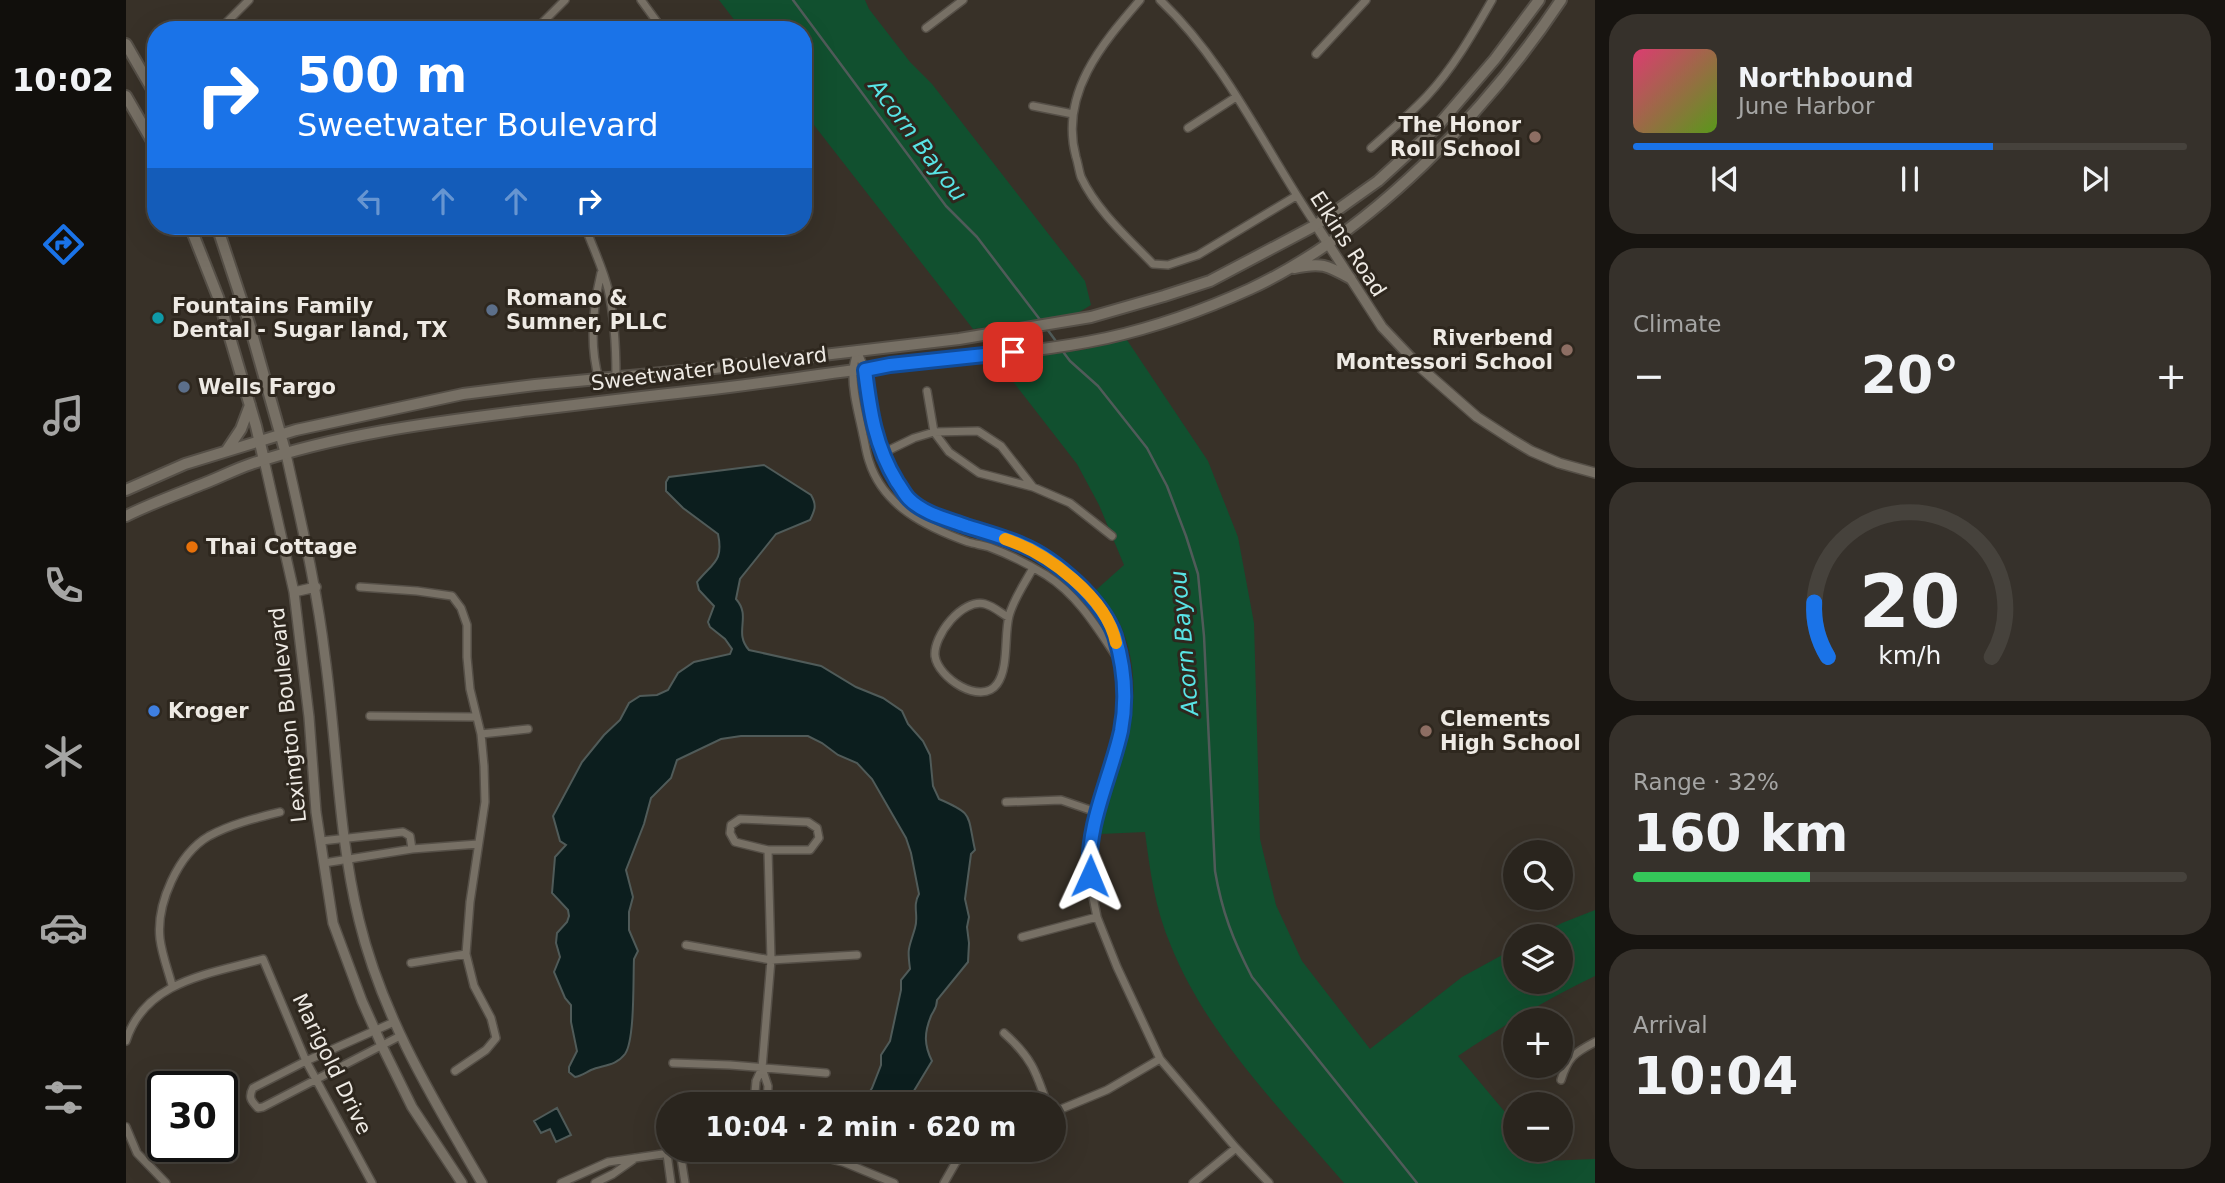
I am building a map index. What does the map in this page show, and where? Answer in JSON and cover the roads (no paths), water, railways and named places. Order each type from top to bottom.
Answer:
[{"type":"main road","name":"Sweetwater Boulevard","points":[[128,489],[227,450],[366,414],[463,394],[714,369],[997,332],[1091,317],[1210,281],[1316,225],[1378,181],[1435,129],[1539,0]]},
{"type":"main road","name":"Sweetwater Boulevard","points":[[126,516],[249,464],[387,430],[610,399],[1013,352],[1104,338],[1164,323],[1252,288],[1285,271],[1327,244],[1388,196],[1441,148],[1479,107],[1537,37],[1561,0]]},
{"type":"main road","points":[[126,44],[147,80]]},
{"type":"main road","points":[[126,96],[147,126]]},
{"type":"main road","name":"Lexington Boulevard","points":[[194,235],[218,297],[264,460]]},
{"type":"main road","name":"Lexington Boulevard","points":[[220,235],[249,323],[286,454]]},
{"type":"main road","points":[[1285,271],[1320,264],[1330,266],[1350,278]]},
{"type":"main road","points":[[228,330],[249,323]]},
{"type":"main road","points":[[610,399],[616,377]]},
{"type":"main road","points":[[599,379],[610,399]]},
{"type":"main road","points":[[463,394],[467,418]]},
{"type":"main road","points":[[227,450],[242,429],[250,405]]},
{"type":"street","points":[[228,21],[249,0]]},
{"type":"street","points":[[544,21],[565,0]]},
{"type":"street","points":[[640,0],[656,21]]},
{"type":"street","points":[[926,29],[963,0]]},
{"type":"street","points":[[1140,0],[1106,40],[1088,69],[1073,114],[1072,143],[1081,177],[1098,203],[1153,264],[1168,265],[1198,255],[1296,196]]},
{"type":"street","name":"Elkins Road","points":[[1160,0],[1177,16],[1206,53],[1236,97],[1296,196],[1382,327],[1420,368],[1477,417],[1531,451],[1559,463],[1595,473]]},
{"type":"street","points":[[1317,54],[1366,0]]},
{"type":"street","points":[[1371,148],[1427,96],[1446,73],[1492,0]]},
{"type":"street","points":[[1188,128],[1236,97]]},
{"type":"street","points":[[1032,106],[1073,114]]},
{"type":"street","points":[[588,235],[607,285],[612,309],[616,341],[616,377]]},
{"type":"street","points":[[599,379],[594,329],[596,295],[601,272]]},
{"type":"street","points":[[857,351],[858,410],[869,462],[878,481],[905,512],[937,530],[986,546],[1033,568],[1059,585],[1084,609],[1121,663]]},
{"type":"street","points":[[859,371],[881,454],[907,498],[923,510],[1022,545],[1043,556],[1094,600],[1108,619],[1115,637],[1124,688],[1121,730],[1096,812],[1089,860],[1097,917],[1160,1059],[1269,1183]]},
{"type":"street","points":[[927,391],[934,432],[949,452],[979,473],[1033,487],[1070,503],[1112,536]]},
{"type":"street","points":[[881,454],[914,438],[934,432],[978,430],[1001,446],[1033,487]]},
{"type":"street","name":"Lexington Boulevard","points":[[286,454],[316,587],[347,858],[359,920],[376,977],[400,1036],[482,1183]]},
{"type":"street","name":"Lexington Boulevard","points":[[264,460],[294,592],[309,717],[316,812],[333,923],[362,1001],[412,1107],[462,1183]]},
{"type":"street","points":[[972,543],[978,530]]},
{"type":"street","points":[[1009,617],[986,604],[969,605],[959,610],[936,644],[938,664],[947,677],[972,691],[988,692],[995,687],[1001,677],[1009,617],[1033,568]]},
{"type":"street","points":[[294,592],[316,587]]},
{"type":"street","points":[[360,587],[452,596],[461,608],[467,625],[467,657],[481,734],[485,802],[466,954],[474,986],[491,1018],[496,1038],[486,1050],[455,1071]]},
{"type":"street","points":[[1084,609],[1094,600]]},
{"type":"street","points":[[370,716],[476,717]]},
{"type":"street","points":[[481,734],[528,729]]},
{"type":"street","points":[[1006,802],[1061,800],[1096,812]]},
{"type":"street","points":[[126,1041],[142,1011],[172,985],[159,937],[170,888],[183,862],[206,838],[243,822],[280,812]]},
{"type":"street","points":[[740,819],[808,822],[817,828],[819,838],[810,849],[768,850],[735,842],[730,833],[731,825],[740,819]]},
{"type":"street","points":[[321,841],[403,832],[410,836],[412,849]]},
{"type":"street","points":[[324,863],[412,849],[478,844]]},
{"type":"street","points":[[755,1092],[755,1082],[762,1068],[771,960],[768,850]]},
{"type":"street","points":[[1022,937],[1097,917]]},
{"type":"street","points":[[686,945],[771,960],[857,955]]},
{"type":"street","points":[[411,963],[466,954]]},
{"type":"street","name":"Marigold Drive","points":[[172,985],[264,959],[306,1061],[372,1183]]},
{"type":"street","points":[[394,1022],[253,1088],[250,1093],[251,1101],[258,1108],[263,1107],[400,1036]]},
{"type":"street","points":[[1004,1033],[1020,1047],[1036,1069],[1043,1092]]},
{"type":"street","points":[[1561,1080],[1566,1062],[1595,1042]]},
{"type":"street","points":[[1066,1107],[1107,1090],[1160,1059]]},
{"type":"street","points":[[673,1063],[826,1073]]},
{"type":"street","points":[[762,1068],[768,1092]]},
{"type":"street","points":[[126,1127],[137,1153],[166,1183]]},
{"type":"street","points":[[1193,1183],[1236,1148]]},
{"type":"street","points":[[561,1183],[608,1162],[656,1156]]},
{"type":"street","points":[[595,1183],[634,1159]]},
{"type":"street","points":[[668,1162],[671,1183]]},
{"type":"street","points":[[682,1162],[685,1183]]},
{"type":"street","points":[[843,1162],[894,1183]]},
{"type":"street","points":[[944,1183],[956,1162]]},
{"type":"waterway","name":"Acorn Bayou","points":[[793,0],[809,21]]},
{"type":"waterway","name":"Acorn Bayou","points":[[812,26],[946,206],[977,237],[1041,321]]},
{"type":"waterway","name":"Acorn Bayou","points":[[1047,329],[1058,344]]},
{"type":"waterway","name":"Acorn Bayou","points":[[1061,349],[1070,361],[1098,386],[1147,448],[1167,486],[1198,574],[1204,636],[1215,871],[1221,900],[1234,938],[1252,977],[1417,1183]]},
{"type":"place","name":"The Honor Roll School","points":[[1535,137]]},
{"type":"place","name":"Romano & Sumner, PLLC","points":[[492,310]]},
{"type":"place","name":"Fountains Family Dental - Sugar land, TX","points":[[158,318]]},
{"type":"place","name":"Riverbend Montessori School","points":[[1567,350]]},
{"type":"place","name":"Wells Fargo","points":[[184,387]]},
{"type":"place","name":"Thai Cottage","points":[[192,547]]},
{"type":"place","name":"Kroger","points":[[154,711]]},
{"type":"place","name":"Clements High School","points":[[1426,731]]}]
